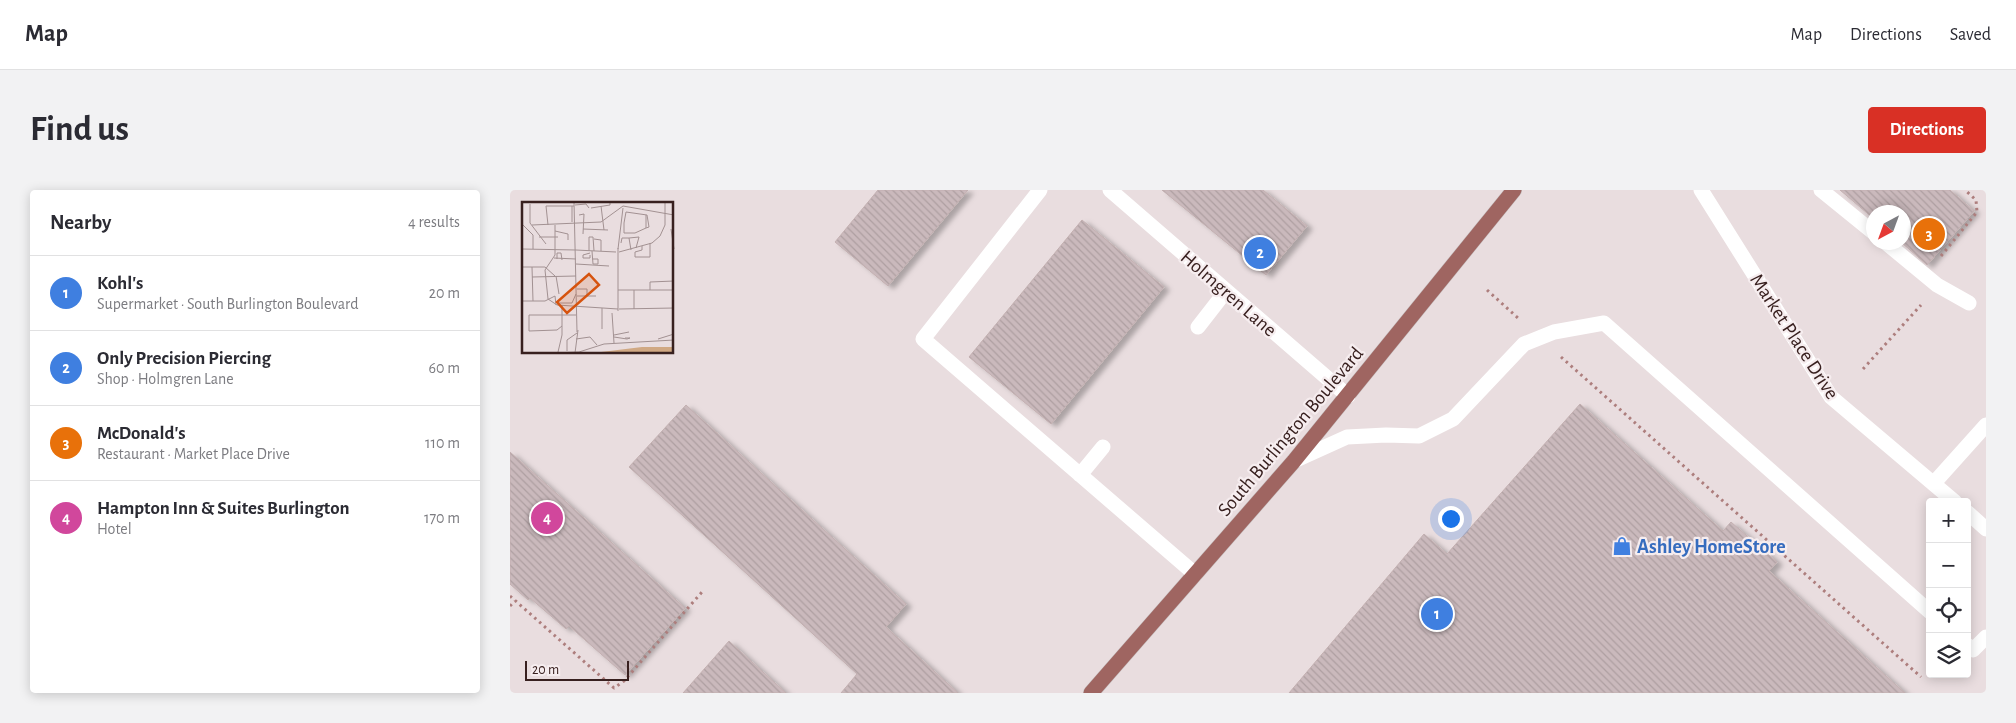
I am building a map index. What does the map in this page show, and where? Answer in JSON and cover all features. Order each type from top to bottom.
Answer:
[{"type":"main road","name":"South Burlington Boulevard","points":[[1091,693],[1294,461],[1514,190]]},
{"type":"street","points":[[1040,190],[924,339],[1195,574]]},
{"type":"street","name":"Market Place Drive","points":[[1702,190],[1832,397],[1951,498]]},
{"type":"street","points":[[1821,190],[1866,227]]},
{"type":"street","name":"Holmgren Lane","points":[[1118,193],[1348,396]]},
{"type":"street","points":[[1895,250],[1937,285],[1969,303]]},
{"type":"street","points":[[1198,327],[1226,290]]},
{"type":"street","points":[[1294,461],[1347,437],[1418,436],[1453,419],[1524,344],[1554,332],[1604,323],[1926,608]]},
{"type":"street","points":[[1934,483],[1986,425]]},
{"type":"street","points":[[1080,475],[1103,447]]},
{"type":"street","points":[[1971,516],[1986,529]]},
{"type":"street","points":[[1971,648],[1973,650],[1986,637]]},
{"type":"path","points":[[1940,257],[1977,212],[1976,200],[1965,190]]},
{"type":"path","points":[[1487,290],[1522,321]]},
{"type":"path","points":[[1863,369],[1924,301]]},
{"type":"path","points":[[1557,354],[1921,677]]},
{"type":"path","points":[[510,596],[614,688],[624,681],[702,592]]},
{"type":"path","points":[[510,606],[515,601]]},
{"type":"building","points":[[878,190],[968,190],[888,286],[835,242]]},
{"type":"building","points":[[1162,190],[1263,190],[1307,226],[1266,275]]},
{"type":"building","points":[[1840,190],[1950,190],[1974,211],[1927,265],[1910,250],[1911,205],[1866,205],[1866,212]]},
{"type":"building","points":[[1082,220],[1164,287],[1051,424],[969,357]]},
{"type":"building","name":"Ashley HomeStore","points":[[1580,404],[1723,531],[1731,522],[1777,562],[1769,571],[1905,693],[1289,693],[1424,534],[1447,554]]},
{"type":"building","points":[[686,405],[906,604],[886,627],[958,693],[841,693],[857,674],[629,467]]},
{"type":"building","points":[[510,452],[685,608],[625,675],[569,626],[566,629],[530,598],[528,600],[510,584]]},
{"type":"building","points":[[729,641],[786,693],[683,693]]},
{"type":"place","name":"McDonald's","points":[[1929,234]]},
{"type":"place","name":"Only Precision Piercing","points":[[1260,253]]},
{"type":"place","name":"Hampton Inn & Suites Burlington","points":[[547,518]]},
{"type":"place","name":"Ashley HomeStore","points":[[1622,546]]},
{"type":"place","name":"Kohl's","points":[[1437,614]]}]
